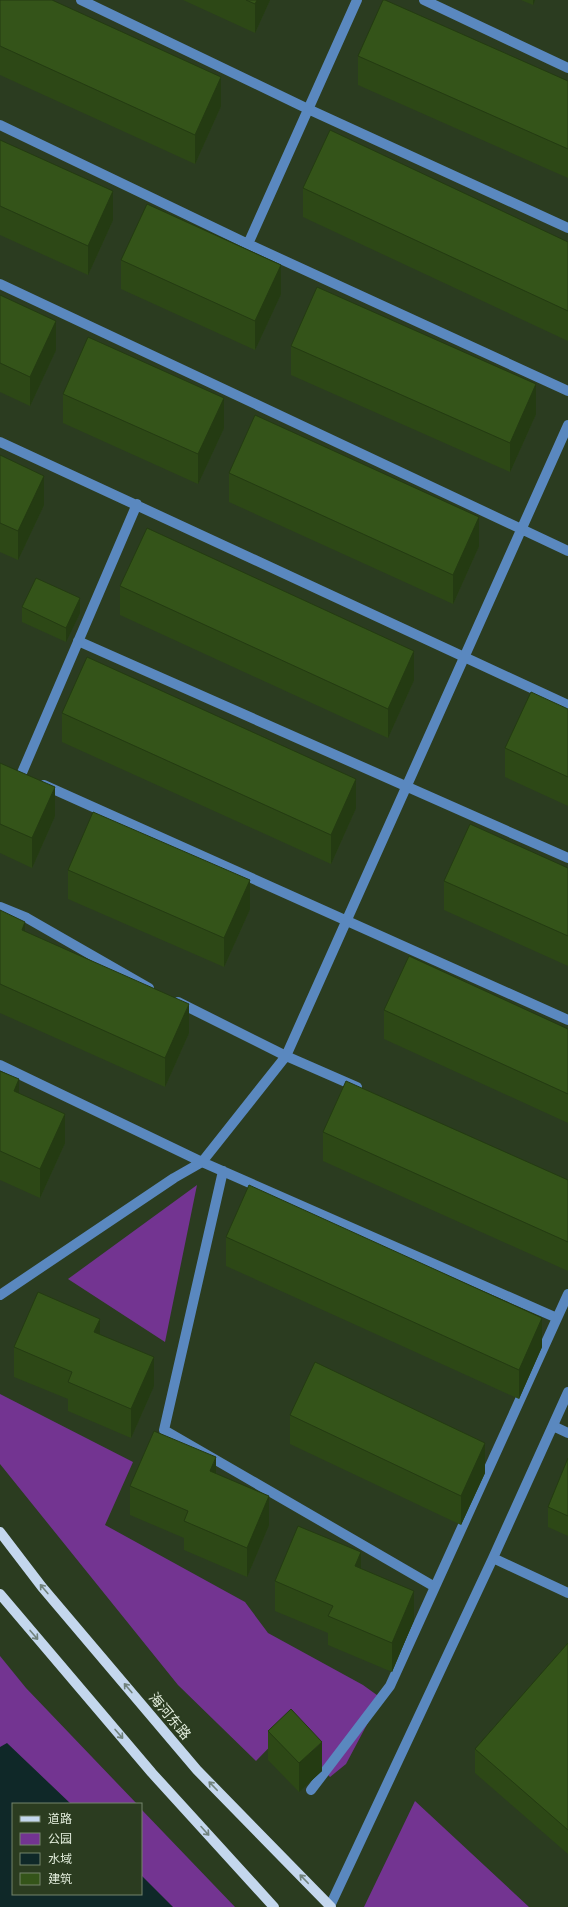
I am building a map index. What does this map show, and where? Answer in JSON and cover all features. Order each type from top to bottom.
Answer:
[{"type":"main road","name":"海河东路","points":[[0,1532],[42,1586],[197,1770],[331,1906]]},
{"type":"main road","points":[[0,1594],[152,1773],[274,1907]]},
{"type":"street","points":[[81,0],[308,109],[568,228]]},
{"type":"street","points":[[248,244],[357,0]]},
{"type":"street","points":[[424,0],[568,68]]},
{"type":"street","points":[[0,125],[248,244],[568,391]]},
{"type":"street","points":[[0,284],[521,530],[568,550]]},
{"type":"street","points":[[0,1295],[174,1178],[202,1162],[286,1056],[568,425]]},
{"type":"street","points":[[0,442],[137,504],[464,658],[568,705]]},
{"type":"street","points":[[137,504],[78,641],[25,777],[568,1020]]},
{"type":"street","points":[[78,641],[568,858]]},
{"type":"street","points":[[0,907],[27,918],[162,994],[286,1056],[366,1091]]},
{"type":"street","points":[[0,1065],[202,1162],[557,1318]]},
{"type":"street","points":[[223,1171],[164,1430],[435,1587]]},
{"type":"street","points":[[311,1790],[390,1686],[568,1294]]},
{"type":"street","points":[[331,1906],[493,1558],[568,1392]]},
{"type":"street","points":[[552,1426],[568,1433]]},
{"type":"street","points":[[493,1558],[568,1593]]},
{"type":"green space","points":[[197,1185],[165,1342],[68,1279]]},
{"type":"green space","points":[[0,1394],[133,1462],[105,1525],[245,1602],[268,1633],[363,1685],[381,1698],[346,1764],[330,1777],[285,1731],[256,1761],[178,1685],[0,1464]]},
{"type":"green space","points":[[0,1656],[26,1688],[136,1803],[12,1803],[12,1895],[142,1895],[142,1810],[235,1907],[0,1907]]},
{"type":"green space","points":[[415,1801],[529,1907],[364,1907]]},
{"type":"water","points":[[7,1743],[70,1803],[12,1803],[12,1895],[142,1895],[142,1876],[173,1907],[0,1907],[0,1747]]},
{"type":"building","points":[[0,0],[52,0],[221,77],[195,135],[0,46]]},
{"type":"building","points":[[246,0],[257,0],[255,4]]},
{"type":"building","points":[[383,0],[568,81],[568,149],[358,56]]},
{"type":"building","points":[[330,130],[568,242],[568,311],[303,188]]},
{"type":"building","points":[[0,140],[113,191],[88,246],[0,206]]},
{"type":"building","points":[[147,204],[281,265],[255,321],[121,260]]},
{"type":"building","points":[[317,287],[536,384],[510,443],[291,346]]},
{"type":"building","points":[[0,295],[56,321],[30,377],[0,363]]},
{"type":"building","points":[[88,337],[224,398],[198,454],[63,394]]},
{"type":"building","points":[[255,415],[479,517],[453,575],[229,473]]},
{"type":"building","points":[[0,455],[44,476],[18,531],[0,523]]},
{"type":"building","points":[[147,528],[414,651],[388,709],[120,586]]},
{"type":"building","points":[[36,578],[80,598],[66,628],[22,607]]},
{"type":"building","points":[[87,657],[356,779],[331,835],[62,713]]},
{"type":"building","points":[[531,692],[568,709],[568,777],[505,748]]},
{"type":"building","points":[[0,763],[55,787],[32,838],[0,824]]},
{"type":"building","points":[[93,812],[250,880],[224,938],[68,870]]},
{"type":"building","points":[[470,824],[568,868],[568,936],[444,881]]},
{"type":"building","points":[[0,910],[25,922],[22,930],[189,1004],[165,1058],[0,984]]},
{"type":"building","points":[[409,956],[568,1029],[568,1094],[384,1010]]},
{"type":"building","points":[[0,1071],[19,1079],[14,1091],[65,1114],[40,1169],[0,1151]]},
{"type":"building","points":[[346,1081],[568,1180],[568,1242],[323,1132]]},
{"type":"building","points":[[249,1185],[542,1318],[519,1370],[226,1237]]},
{"type":"building","points":[[38,1292],[100,1319],[94,1332],[154,1357],[131,1409],[68,1382],[72,1372],[14,1347]]},
{"type":"building","points":[[315,1362],[485,1443],[461,1496],[290,1415]]},
{"type":"building","points":[[154,1431],[216,1457],[210,1471],[269,1496],[247,1548],[184,1521],[188,1511],[130,1486]]},
{"type":"building","points":[[568,1458],[568,1516],[548,1507]]},
{"type":"building","points":[[298,1526],[361,1552],[355,1566],[414,1591],[392,1643],[328,1616],[333,1606],[275,1581]]},
{"type":"building","points":[[568,1643],[568,1830],[475,1749]]},
{"type":"building","points":[[291,1709],[322,1742],[299,1763],[268,1731]]}]
